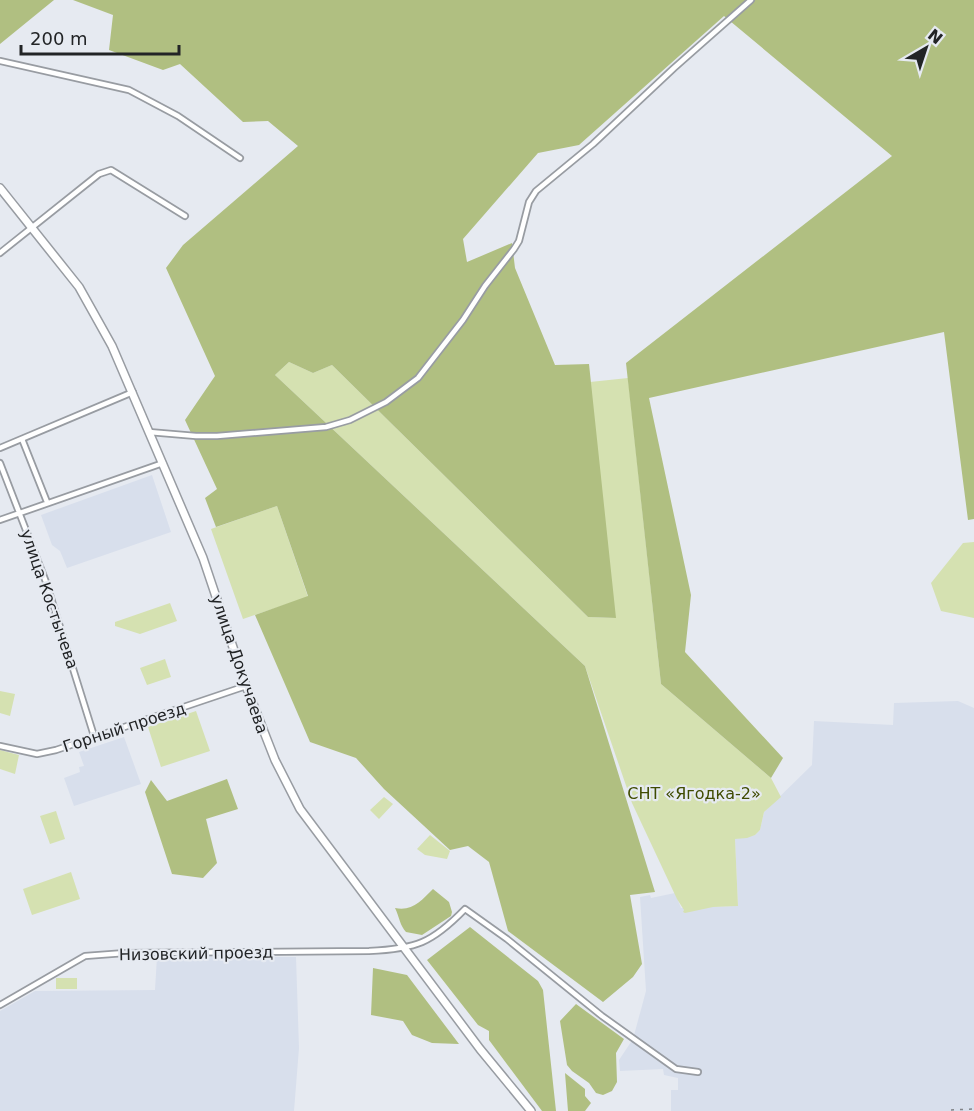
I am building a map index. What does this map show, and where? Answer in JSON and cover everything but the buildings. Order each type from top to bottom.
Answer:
[{"type":"main road","name":"улица Докучаева","points":[[0,188],[86,297],[108,339],[133,392],[203,558],[246,686],[275,760],[300,809],[480,1049],[531,1111]]},
{"type":"street","points":[[149,432],[207,436],[326,427],[350,420],[386,402],[418,378],[514,249],[519,241],[529,202],[536,191],[593,144],[751,0]]},
{"type":"street","points":[[0,61],[129,90],[178,116],[240,158]]},
{"type":"street","points":[[0,253],[99,174],[111,170],[185,216]]},
{"type":"street","points":[[0,448],[133,392]]},
{"type":"street","points":[[22,439],[47,502]]},
{"type":"street","name":"улица Костычева","points":[[0,463],[45,582],[94,736]]},
{"type":"street","points":[[0,520],[163,463]]},
{"type":"street","name":"Горный проезд","points":[[0,746],[37,754],[246,686]]},
{"type":"street","name":"Низовский проезд","points":[[0,1005],[86,956],[369,951],[406,948],[431,939],[465,909],[507,939],[602,1016],[676,1069],[698,1072]]},
{"type":"shaded area","points":[[152,475],[171,532],[67,568],[60,551],[52,545],[41,515]]},
{"type":"shaded area","points":[[958,701],[974,708],[974,1111],[671,1111],[671,1090],[678,1090],[678,1078],[664,1075],[663,1069],[620,1071],[619,1060],[633,1039],[646,991],[640,897],[650,895],[651,898],[675,893],[681,908],[738,906],[735,839],[755,835],[760,830],[764,812],[812,765],[814,721],[893,725],[894,703]]},
{"type":"shaded area","points":[[124,737],[141,784],[74,806],[64,778],[80,772],[79,767],[84,766],[79,752]]},
{"type":"shaded area","points":[[157,957],[296,957],[299,1048],[294,1111],[0,1111],[0,1011],[35,991],[155,990]]},
{"type":"green space","points":[[0,0],[54,0],[0,44]]},
{"type":"green space","points":[[73,0],[974,0],[974,519],[968,520],[944,332],[649,398],[691,595],[685,652],[783,758],[771,778],[661,684],[626,363],[892,156],[724,16],[579,145],[538,153],[463,239],[467,262],[512,243],[515,268],[555,365],[589,364],[616,618],[588,617],[332,365],[313,373],[289,362],[275,375],[585,666],[655,892],[630,895],[642,964],[633,977],[603,1002],[508,931],[489,862],[468,846],[450,850],[384,789],[356,758],[310,742],[255,615],[308,596],[277,506],[216,527],[205,498],[217,489],[185,420],[215,376],[166,268],[183,245],[298,146],[268,121],[243,122],[180,64],[163,70],[109,50],[113,15]]},
{"type":"green space","name":"СНТ «Ягодка-2»","points":[[289,362],[313,373],[332,365],[588,617],[615,618],[590,382],[628,378],[661,684],[771,778],[781,797],[764,812],[760,830],[755,835],[735,839],[738,906],[683,912],[632,803],[585,666],[275,375]]},
{"type":"green space","points":[[277,506],[308,597],[243,619],[211,529]]},
{"type":"green space","points":[[974,542],[974,618],[941,611],[931,583],[963,543]]},
{"type":"green space","points":[[170,603],[177,621],[140,634],[115,626],[115,622]]},
{"type":"green space","points":[[165,659],[171,677],[147,685],[140,668]]},
{"type":"green space","points":[[0,691],[15,694],[10,716],[0,713]]},
{"type":"green space","points":[[196,711],[210,751],[161,767],[148,727]]},
{"type":"green space","points":[[0,750],[19,755],[15,774],[0,769]]},
{"type":"green space","points":[[227,779],[238,809],[206,819],[217,863],[203,878],[172,874],[145,792],[151,780],[167,801]]},
{"type":"green space","points":[[384,797],[393,804],[379,819],[370,810]]},
{"type":"green space","points":[[56,811],[65,839],[50,844],[40,816]]},
{"type":"green space","points":[[430,835],[450,851],[447,859],[425,855],[417,849]]},
{"type":"green space","points":[[71,872],[80,899],[32,915],[23,889]]},
{"type":"green space","points":[[433,889],[449,902],[451,916],[422,935],[406,932],[395,908],[412,907]]},
{"type":"green space","points":[[470,927],[538,981],[543,990],[556,1111],[542,1111],[489,1040],[489,1031],[478,1025],[427,960]]},
{"type":"green space","points":[[373,968],[407,975],[459,1044],[432,1043],[412,1035],[403,1021],[371,1015]]},
{"type":"green space","points":[[56,978],[77,978],[77,989],[56,989]]},
{"type":"green space","points":[[576,1004],[624,1039],[616,1053],[617,1082],[612,1091],[603,1095],[596,1093],[589,1083],[567,1065],[560,1021]]},
{"type":"green space","points":[[565,1073],[585,1089],[585,1096],[591,1103],[585,1111],[568,1111]]},
{"type":"railway","points":[[951,1110],[974,1109]]}]
